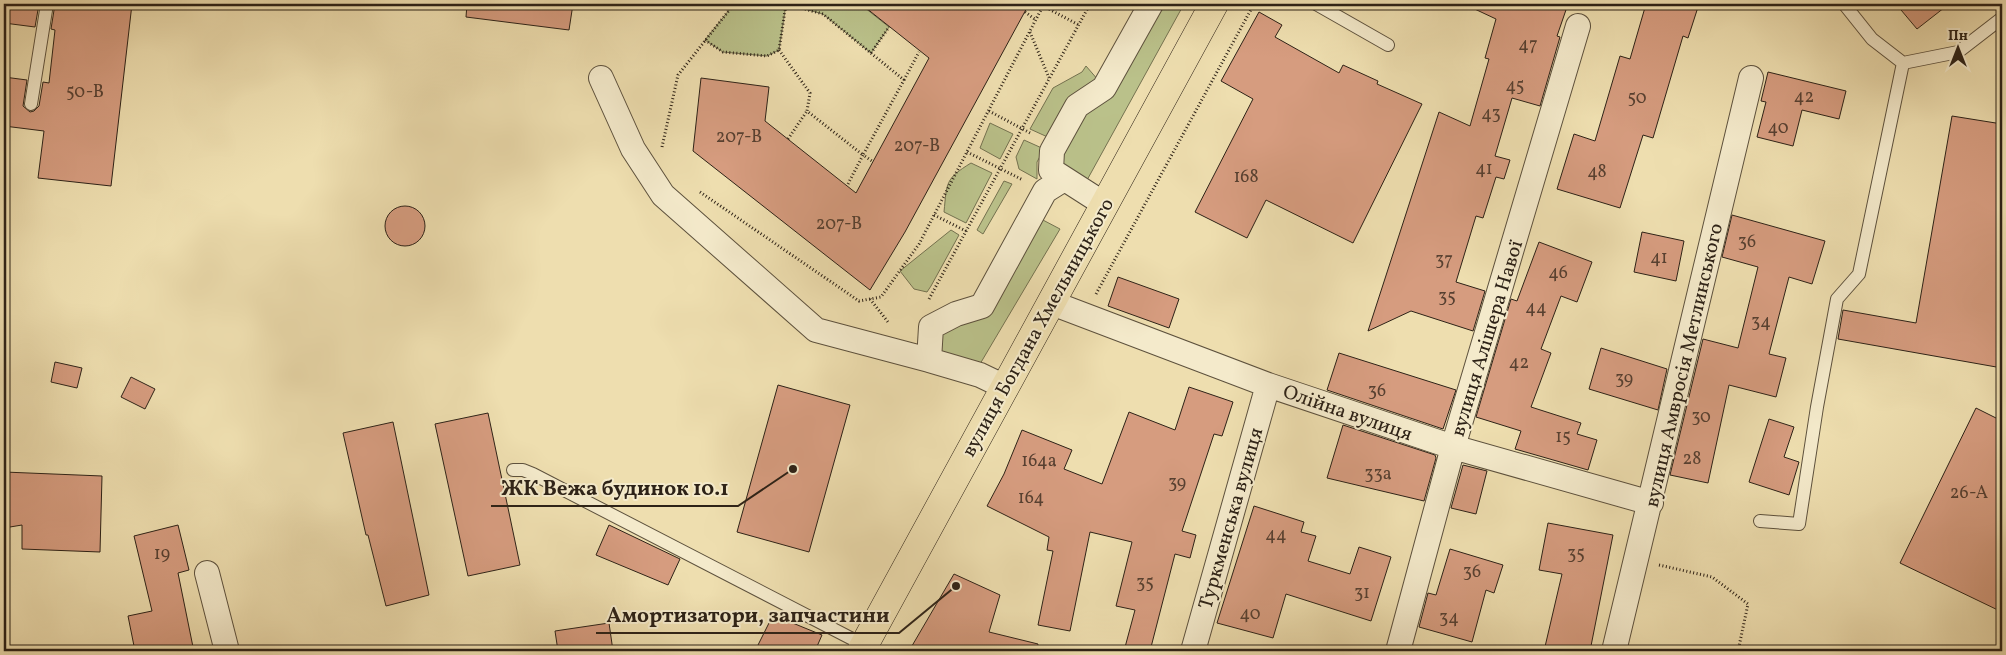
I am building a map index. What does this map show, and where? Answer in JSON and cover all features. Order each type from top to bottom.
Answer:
[{"type":"main road","name":"вулиця Богдана Хмельницького","points":[[863,648],[1214,4]]},
{"type":"street","points":[[929,360],[931,327],[956,314],[982,306],[1055,185],[1051,170],[1052,151],[1077,106],[1104,88],[1151,4]]},
{"type":"street","name":"вулиця Алішера Навої","points":[[1398,651],[1453,448],[1578,26]]},
{"type":"street","points":[[601,78],[633,149],[663,195],[816,330],[980,375],[1005,387]]},
{"type":"street","name":"вулиця Амвросія Метлинського","points":[[1614,651],[1651,503],[1751,78]]},
{"type":"street","points":[[1055,185],[1104,204]]},
{"type":"street","name":"Олійна вулиця","points":[[1052,303],[1268,385],[1453,448],[1651,503]]},
{"type":"street","name":"Туркменська вулиця","points":[[1193,651],[1268,385]]},
{"type":"street","points":[[208,573],[227,651]]},
{"type":"lane","points":[[31,104],[47,4]]},
{"type":"lane","points":[[1316,4],[1388,45]]},
{"type":"lane","points":[[1844,4],[1872,38],[1903,63]]},
{"type":"lane","points":[[1903,63],[1958,52],[2002,18]]},
{"type":"lane","points":[[1760,521],[1799,524],[1816,407],[1837,299],[1859,274],[1903,63]]},
{"type":"lane","points":[[513,470],[523,470],[533,474],[863,648]]},
{"type":"path","points":[[666,154],[662,147],[678,75],[734,4]]},
{"type":"path","points":[[788,139],[807,111],[810,93],[779,50],[786,4],[823,14],[904,80]]},
{"type":"path","points":[[925,306],[1090,4]]},
{"type":"path","points":[[1083,316],[1254,4]]},
{"type":"path","points":[[693,187],[859,301],[881,297],[919,244],[1044,5],[1079,25]]},
{"type":"path","points":[[1025,12],[1036,20]]},
{"type":"path","points":[[871,53],[889,27]]},
{"type":"path","points":[[1030,32],[1050,78]]},
{"type":"path","points":[[705,40],[722,52],[767,56],[779,50]]},
{"type":"path","points":[[848,184],[919,52]]},
{"type":"path","points":[[989,110],[1055,146]]},
{"type":"path","points":[[807,111],[872,161]]},
{"type":"path","points":[[967,152],[1000,169],[1055,185]]},
{"type":"path","points":[[934,215],[966,231]]},
{"type":"path","points":[[1636,559],[1712,577],[1748,604],[1738,651]]},
{"type":"green space","points":[[734,4],[786,4],[779,50],[767,56],[723,52],[705,40]]},
{"type":"green space","points":[[786,4],[860,4],[889,27],[871,53],[823,14]]},
{"type":"green space","points":[[1151,4],[1184,4],[1081,191],[1051,161]]},
{"type":"green space","points":[[1086,66],[1099,81],[1052,139],[1030,129],[1053,88],[1082,72]]},
{"type":"green space","points":[[990,123],[1013,134],[1000,159],[980,148]]},
{"type":"green space","points":[[1024,140],[1044,149],[1037,162],[1037,179],[1019,169],[1016,157]]},
{"type":"green space","points":[[971,163],[992,173],[966,223],[944,212],[949,182],[956,173]]},
{"type":"green space","points":[[1004,181],[1012,184],[983,234],[977,230]]},
{"type":"green space","points":[[1041,219],[1060,229],[980,364],[942,353],[936,344],[936,331],[990,312]]},
{"type":"green space","points":[[951,230],[959,235],[931,286],[927,292],[914,289],[900,271]]},
{"type":"building","points":[[4,4],[39,4],[35,27],[4,23]]},
{"type":"building","points":[[55,4],[132,4],[111,186],[38,178],[44,131],[4,126],[4,77],[27,80],[23,106],[30,112],[39,106],[43,82],[49,83],[55,30],[51,29]]},
{"type":"building","points":[[467,4],[573,4],[569,30],[466,17]]},
{"type":"building","points":[[861,4],[1029,4],[905,232],[870,290],[693,151],[701,78],[769,87],[765,121],[856,193],[929,58]]},
{"type":"building","points":[[1464,4],[1568,4],[1557,36],[1560,37],[1540,106],[1512,98],[1495,156],[1510,160],[1504,179],[1496,177],[1483,218],[1476,216],[1456,282],[1485,291],[1473,331],[1411,311],[1368,331],[1439,112],[1470,126],[1489,59],[1485,58],[1496,19]]},
{"type":"building","points":[[1646,4],[1699,4],[1688,38],[1683,36],[1653,138],[1643,135],[1620,208],[1557,189],[1574,134],[1595,141],[1620,56],[1630,59]]},
{"type":"building","points":[[1896,4],[1949,4],[1917,29]]},
{"type":"building","points":[[1259,12],[1282,25],[1275,37],[1339,73],[1343,65],[1378,81],[1377,84],[1422,104],[1353,243],[1266,200],[1247,238],[1195,212],[1253,99],[1221,81]]},
{"type":"building","points":[[1768,72],[1846,91],[1839,119],[1802,110],[1793,146],[1757,137],[1766,102],[1761,101]]},
{"type":"building","points":[[1952,116],[2002,124],[2002,368],[1838,339],[1843,310],[1916,323]]},
{"type":"building","points":[[405,206],[419,212],[425,226],[419,240],[405,246],[391,240],[385,226],[391,212]]},
{"type":"building","points":[[1732,215],[1825,241],[1812,284],[1789,277],[1769,354],[1786,358],[1776,397],[1729,385],[1708,483],[1670,475],[1703,339],[1738,348],[1758,267],[1722,257]]},
{"type":"building","points":[[1642,232],[1684,241],[1676,281],[1634,272]]},
{"type":"building","points":[[1539,242],[1592,262],[1577,302],[1561,296],[1541,349],[1551,353],[1531,407],[1581,423],[1577,434],[1597,440],[1588,470],[1515,449],[1521,431],[1476,417],[1511,299],[1517,301]]},
{"type":"building","points":[[1118,277],[1179,299],[1169,328],[1108,306]]},
{"type":"building","points":[[1601,348],[1667,369],[1658,410],[1589,389]]},
{"type":"building","points":[[1339,353],[1456,390],[1443,429],[1327,390]]},
{"type":"building","points":[[55,362],[82,368],[77,388],[51,382]]},
{"type":"building","points":[[131,377],[155,389],[145,409],[121,397]]},
{"type":"building","points":[[778,385],[850,405],[809,552],[737,532]]},
{"type":"building","points":[[1189,387],[1233,402],[1222,436],[1214,434],[1182,531],[1196,535],[1190,558],[1175,554],[1150,651],[1124,651],[1135,610],[1116,606],[1132,542],[1090,532],[1070,631],[1038,625],[1053,551],[1047,550],[1049,537],[987,506],[1004,474],[1022,430],[1072,450],[1064,469],[1102,484],[1129,412],[1175,430]]},
{"type":"building","points":[[1976,408],[2002,421],[2002,612],[1900,563]]},
{"type":"building","points":[[488,413],[520,565],[468,576],[435,424]]},
{"type":"building","points":[[1769,419],[1794,427],[1784,457],[1799,462],[1789,495],[1749,482]]},
{"type":"building","points":[[393,422],[429,595],[386,606],[368,535],[366,535],[343,433]]},
{"type":"building","points":[[1343,425],[1435,455],[1436,458],[1424,501],[1327,478]]},
{"type":"building","points":[[1463,465],[1487,471],[1476,514],[1451,508]]},
{"type":"building","points":[[4,472],[102,476],[100,552],[22,549],[22,525],[4,528]]},
{"type":"building","points":[[1254,506],[1304,522],[1301,532],[1316,536],[1308,561],[1350,574],[1359,547],[1391,557],[1371,621],[1286,594],[1273,638],[1217,623]]},
{"type":"building","points":[[1548,523],[1613,535],[1590,651],[1544,651],[1562,574],[1539,570]]},
{"type":"building","points":[[178,525],[189,570],[178,573],[193,647],[173,651],[135,651],[128,616],[152,611],[134,536]]},
{"type":"building","points":[[609,525],[680,559],[668,585],[596,555]]},
{"type":"building","points":[[1450,549],[1503,565],[1494,593],[1486,590],[1472,642],[1419,627],[1428,593],[1436,595]]},
{"type":"building","points":[[954,574],[1000,595],[989,632],[1038,644],[1037,651],[909,651]]},
{"type":"building","points":[[773,615],[822,635],[815,651],[755,651]]},
{"type":"building","points":[[609,623],[613,651],[558,651],[555,631]]},
{"type":"place","name":"ЖК Вежа будинок 10.1","points":[[793,469]]},
{"type":"place","name":"Амортизатори, запчастини","points":[[956,586]]}]
